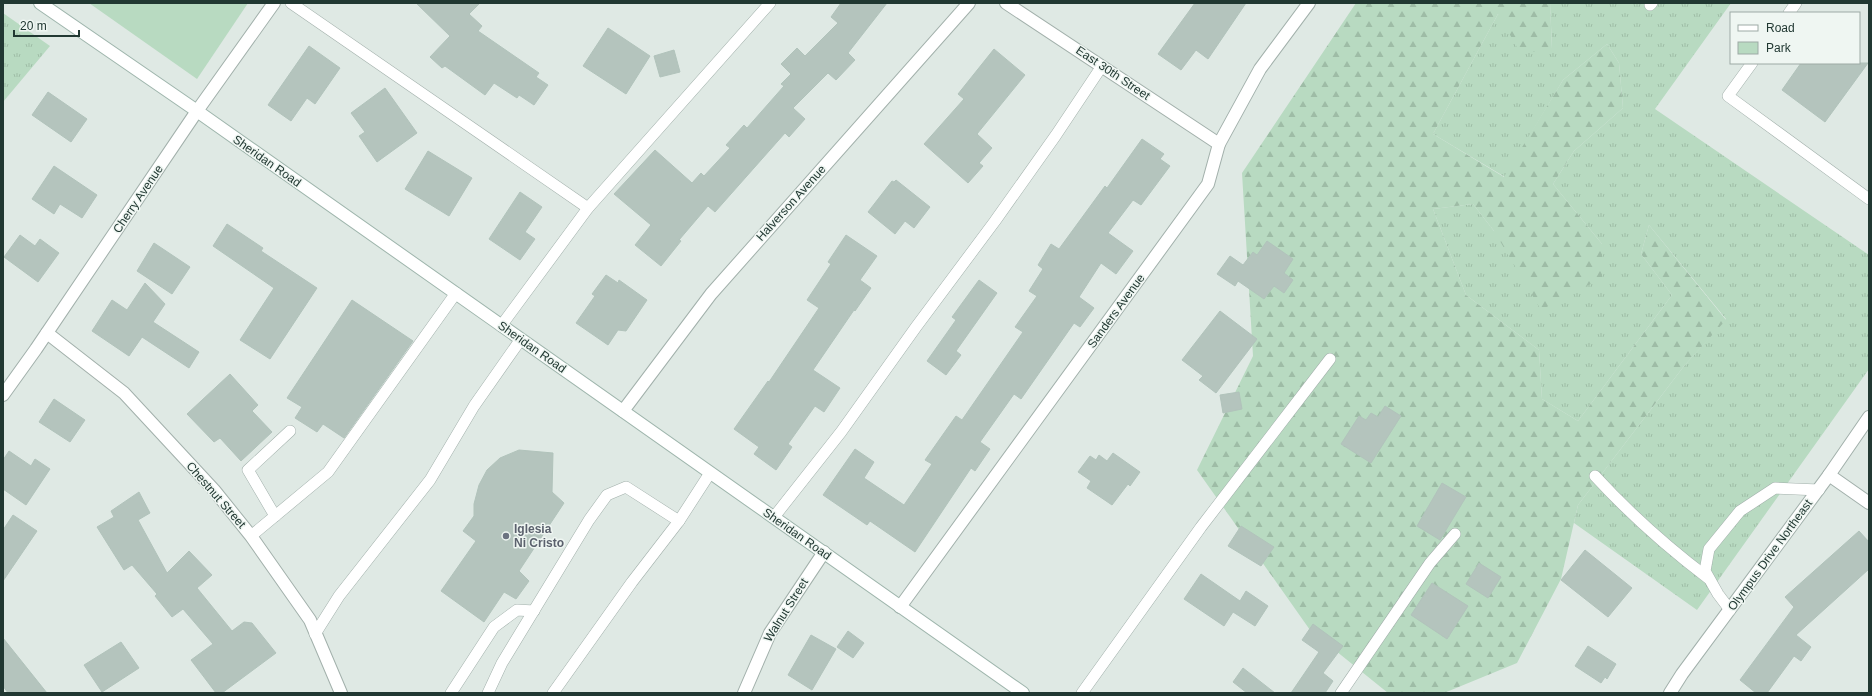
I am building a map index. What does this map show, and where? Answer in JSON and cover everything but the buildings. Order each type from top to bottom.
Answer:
[{"type":"street","name":"Sheridan Road","points":[[40,3],[197,111],[1022,693]]},
{"type":"street","name":"Cherry Avenue","points":[[3,395],[47,333],[197,111],[274,3]]},
{"type":"street","name":"Halverson Avenue","points":[[623,411],[711,294],[969,3]]},
{"type":"street","name":"East 30th Street","points":[[1006,3],[1219,144]]},
{"type":"street","name":"Sanders Avenue","points":[[900,607],[1208,184],[1219,144],[1260,70],[1309,3]]},
{"type":"street","name":"Chestnut Street","points":[[47,333],[124,393],[214,490],[251,536],[310,620],[340,693]]},
{"type":"street","name":"Olympus Drive Northeast","points":[[1670,693],[1869,418]]},
{"type":"street","points":[[1829,475],[1869,503]]},
{"type":"street","name":"Walnut Street","points":[[744,693],[770,633],[824,552]]},
{"type":"lane","points":[[291,3],[588,208]]},
{"type":"lane","points":[[502,326],[588,208],[770,3]]},
{"type":"lane","points":[[1790,12],[1796,3]]},
{"type":"lane","points":[[1751,64],[1728,96],[1869,199]]},
{"type":"lane","points":[[774,517],[841,432],[916,326],[995,221],[1102,66]]},
{"type":"lane","points":[[251,536],[328,472],[456,294]]},
{"type":"lane","points":[[315,634],[339,596],[430,480],[474,406],[521,339]]},
{"type":"lane","points":[[1082,693],[1201,527],[1330,359]]},
{"type":"lane","points":[[275,516],[248,470],[290,431]]},
{"type":"lane","points":[[553,693],[632,582],[679,521],[710,473]]},
{"type":"lane","points":[[1596,476],[1615,498],[1652,533],[1709,578]]},
{"type":"lane","points":[[488,693],[502,663],[589,520],[607,495],[626,487],[679,521]]},
{"type":"lane","points":[[1730,610],[1718,594],[1705,572],[1709,549],[1740,511],[1775,488],[1818,490]]},
{"type":"lane","points":[[1341,693],[1430,563],[1455,534]]},
{"type":"lane","points":[[451,693],[494,627],[517,610],[534,611]]},
{"type":"green space","points":[[89,3],[248,3],[197,79]]},
{"type":"green space","points":[[1356,3],[1550,3],[1552,49],[1521,54],[1498,14],[1433,134],[1504,177],[1563,80],[1607,44],[1619,63],[1623,108],[1574,151],[1553,184],[1602,244],[1602,278],[1541,310],[1494,231],[1473,204],[1433,209],[1466,295],[1539,350],[1542,399],[1578,421],[1672,295],[1641,254],[1649,225],[1726,320],[1684,366],[1578,505],[1561,579],[1517,663],[1444,693],[1388,693],[1310,630],[1197,470],[1253,356],[1242,173]]},
{"type":"green space","points":[[1550,3],[1731,3],[1655,109],[1869,255],[1869,369],[1697,610],[1574,523],[1578,505],[1684,366],[1726,319],[1649,225],[1641,254],[1672,295],[1578,421],[1542,399],[1539,350],[1466,295],[1433,209],[1473,204],[1494,231],[1602,244],[1553,184],[1574,151],[1623,108],[1619,63],[1607,44],[1563,80],[1505,177],[1433,134],[1498,14],[1552,48]]},
{"type":"green space","points":[[3,13],[50,46],[3,102]]},
{"type":"place","name":"Iglesia Ni Cristo","points":[[506,536]]}]
